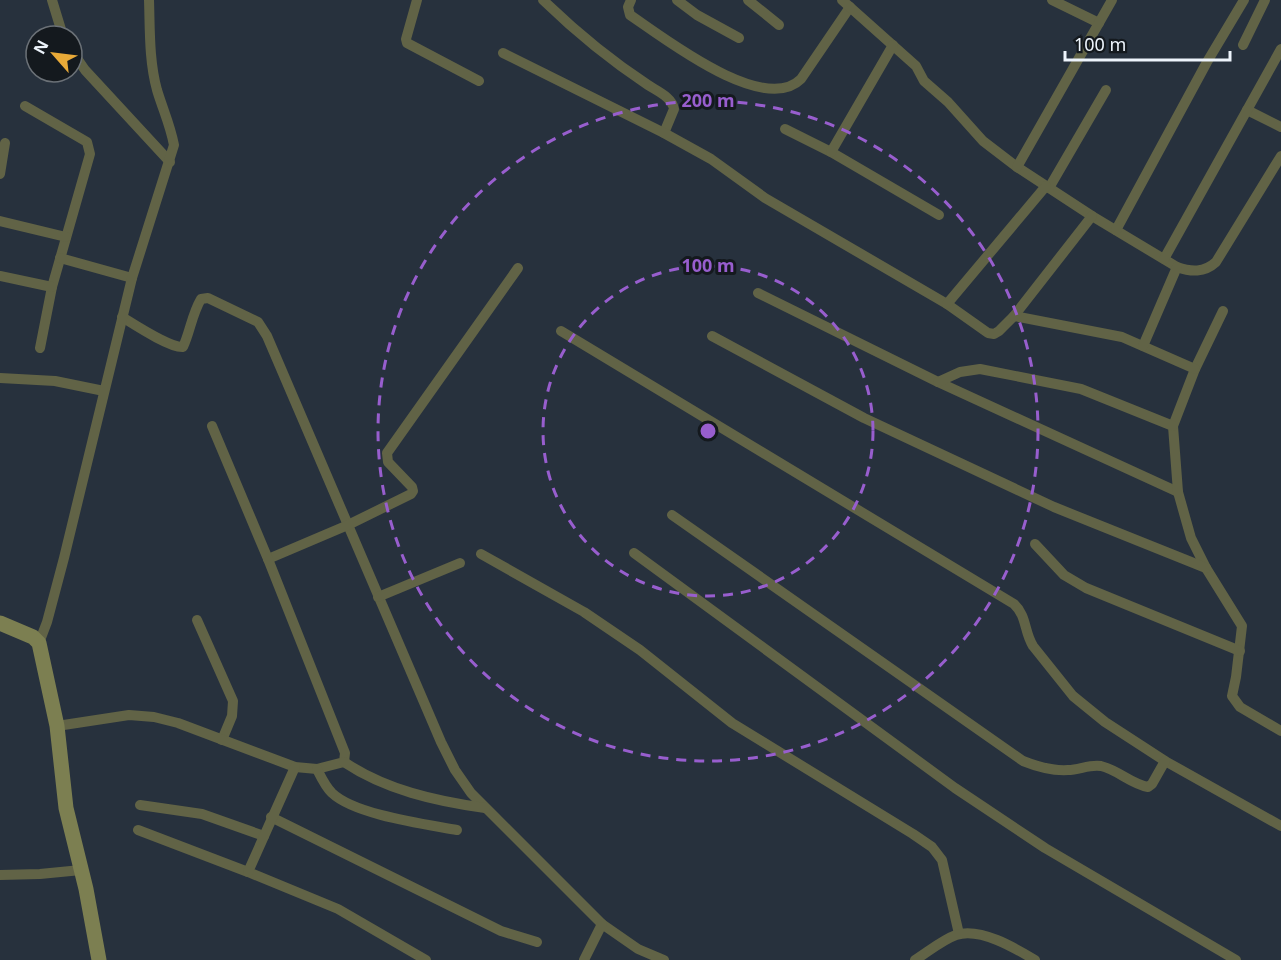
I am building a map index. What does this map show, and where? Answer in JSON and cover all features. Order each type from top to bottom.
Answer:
[{"type":"street","points":[[52,0],[59,24]]},
{"type":"street","points":[[99,960],[66,808],[57,726],[39,643],[50,612],[132,278],[174,145],[170,123],[157,90],[152,61],[149,0]]},
{"type":"street","points":[[417,0],[406,39],[407,43],[479,81]]},
{"type":"street","points":[[543,0],[588,42],[622,68],[670,99],[674,109],[664,133]]},
{"type":"street","points":[[631,0],[628,7],[630,15],[688,55],[744,83],[775,90],[794,86],[801,79],[846,3],[916,66],[924,81],[948,102],[983,141],[1017,167],[1092,216],[1185,270],[1202,271],[1216,262],[1281,156]]},
{"type":"street","points":[[677,0],[697,15],[740,38]]},
{"type":"street","points":[[748,0],[779,25]]},
{"type":"street","points":[[1052,0],[1099,23]]},
{"type":"street","points":[[1017,167],[1112,0]]},
{"type":"street","points":[[1116,230],[1207,62],[1244,0]]},
{"type":"street","points":[[1243,45],[1265,0]]},
{"type":"street","points":[[831,152],[893,45]]},
{"type":"street","points":[[1164,259],[1281,49]]},
{"type":"street","points":[[503,53],[664,133],[711,159],[765,198],[947,304],[988,333],[994,334],[999,331],[1014,316],[1092,216]]},
{"type":"street","points":[[84,67],[170,162]]},
{"type":"street","points":[[947,304],[1048,187],[1106,90]]},
{"type":"street","points":[[25,106],[87,142],[90,154],[52,287],[40,348]]},
{"type":"street","points":[[1247,110],[1281,127]]},
{"type":"street","points":[[785,129],[831,152],[939,215]]},
{"type":"street","points":[[0,174],[5,143]]},
{"type":"street","points":[[0,221],[66,237]]},
{"type":"street","points":[[60,258],[132,278]]},
{"type":"street","points":[[1143,346],[1177,267]]},
{"type":"street","points":[[268,559],[348,525],[413,491],[388,462],[387,453],[518,268]]},
{"type":"street","points":[[0,276],[52,287]]},
{"type":"street","points":[[758,293],[938,382],[1179,492]]},
{"type":"street","points":[[122,317],[165,340],[174,348],[183,347],[201,299],[208,298],[258,322],[267,336],[378,597],[455,770],[485,808],[602,924],[651,958],[664,960]]},
{"type":"street","points":[[1223,311],[1195,369],[1173,426],[1179,492],[1191,538],[1206,568],[1242,626],[1232,696],[1240,706],[1281,731]]},
{"type":"street","points":[[1014,316],[1122,338],[1195,369]]},
{"type":"street","points":[[561,332],[1014,604],[1024,615],[1028,638],[1033,646],[1073,696],[1106,722],[1165,761],[1281,826]]},
{"type":"street","points":[[712,336],[874,423],[1054,507],[1206,568]]},
{"type":"street","points":[[938,382],[960,372],[980,369],[1089,391],[1173,426]]},
{"type":"street","points":[[0,378],[55,381],[104,391]]},
{"type":"street","points":[[212,426],[345,753],[344,762]]},
{"type":"street","points":[[672,515],[1023,761],[1052,770],[1098,766],[1108,768],[1148,787],[1165,761]]},
{"type":"street","points":[[1035,544],[1064,575],[1086,588],[1240,651]]},
{"type":"street","points":[[634,553],[964,794],[1045,848],[1236,960]]},
{"type":"street","points":[[481,554],[584,612],[640,650],[732,723],[932,847],[942,860],[959,934]]},
{"type":"street","points":[[378,597],[460,563]]},
{"type":"street","points":[[197,620],[233,701],[232,716],[222,740]]},
{"type":"street","points":[[0,623],[33,637],[39,643]]},
{"type":"street","points":[[57,726],[129,715],[154,717],[178,723],[295,767],[317,769],[344,762],[380,782],[412,794],[447,803],[485,808]]},
{"type":"street","points":[[248,872],[295,767]]},
{"type":"street","points":[[317,769],[328,788],[345,801],[381,815],[457,830]]},
{"type":"street","points":[[140,805],[202,814],[264,836]]},
{"type":"street","points":[[271,817],[501,931],[537,942]]},
{"type":"street","points":[[138,830],[338,909],[426,960]]},
{"type":"street","points":[[0,875],[81,870]]},
{"type":"street","points":[[584,960],[602,924]]},
{"type":"street","points":[[915,960],[953,936],[972,933],[1008,944],[1035,960]]}]
